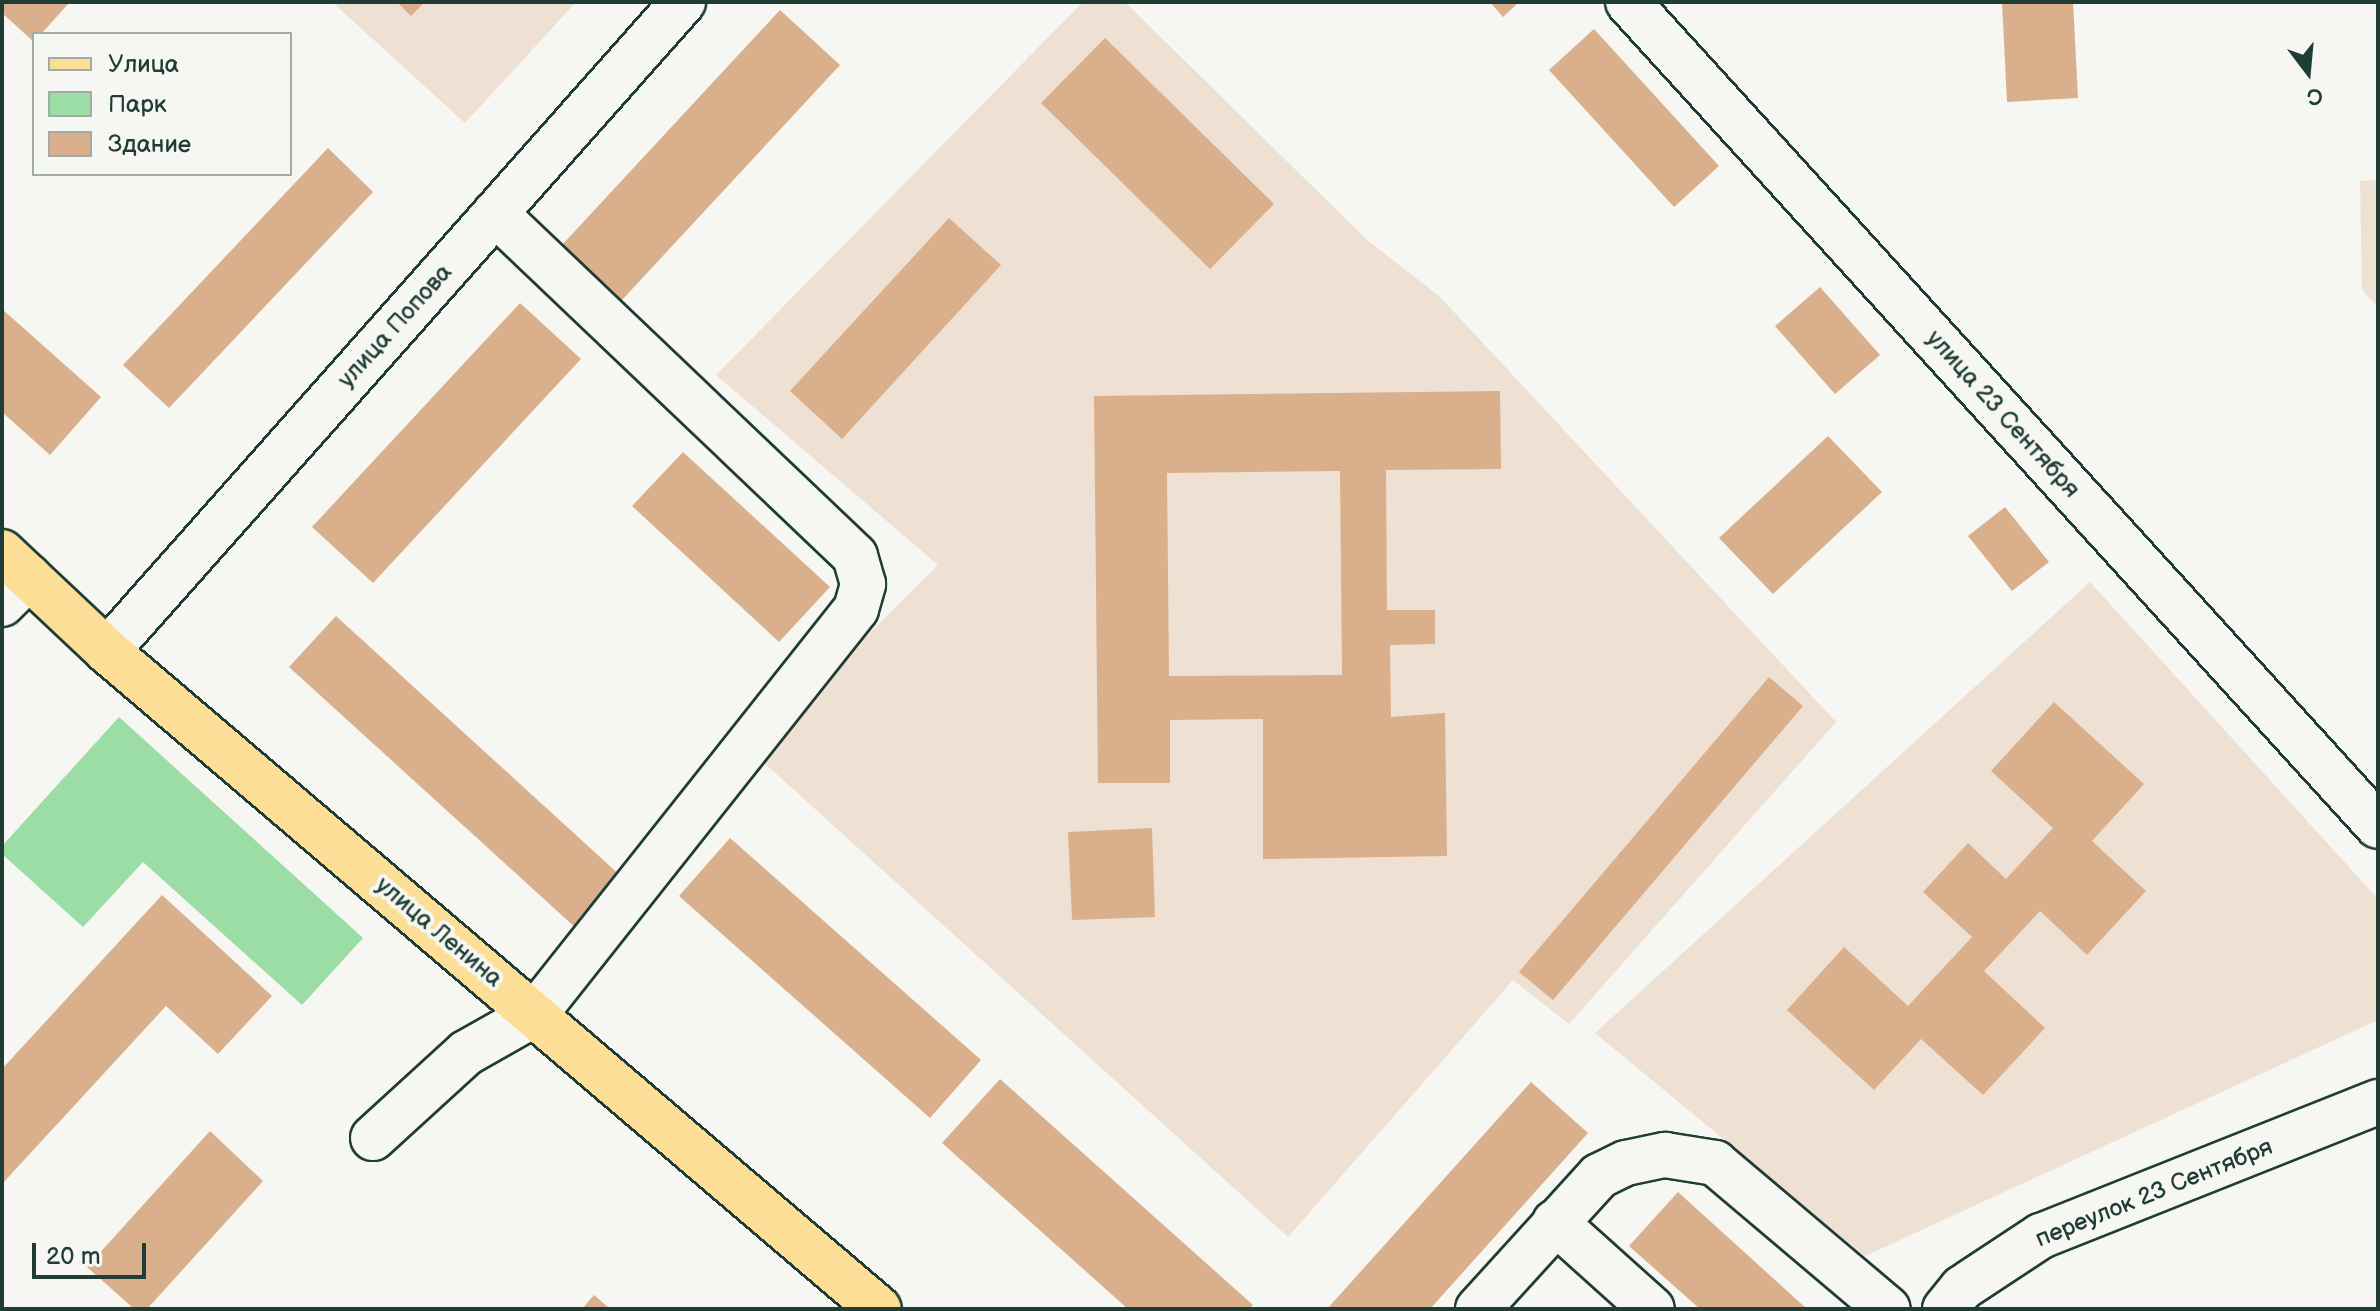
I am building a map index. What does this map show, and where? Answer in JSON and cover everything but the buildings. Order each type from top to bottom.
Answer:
[{"type":"main road","name":"улица Ленина","points":[[11,578],[107,651],[879,1309]]},
{"type":"street","name":"улица Попова","points":[[107,651],[683,2]]},
{"type":"street","name":"улица 23 Сентября","points":[[1628,2],[2378,826]]},
{"type":"street","points":[[373,1138],[466,1053],[535,1014],[856,609],[863,584],[855,556],[495,213]]},
{"type":"street","name":"переулок 23 Сентября","points":[[1945,1309],[1962,1288],[2041,1236],[2378,1102]]},
{"type":"street","points":[[1478,1309],[1599,1176],[1626,1163],[1665,1155],[1715,1163],[1888,1309]]},
{"type":"street","points":[[1555,1222],[1652,1309]]},
{"type":"shaded area","points":[[332,2],[576,2],[465,123]]},
{"type":"shaded area","points":[[1083,2],[1125,2],[1367,240],[1439,296],[1836,722],[1569,1024],[1513,980],[1288,1237],[751,751],[938,565],[716,375]]},
{"type":"shaded area","points":[[2378,180],[2378,307],[2362,290],[2360,181]]},
{"type":"shaded area","points":[[2090,582],[2378,899],[2378,1020],[1865,1256],[1595,1033]]},
{"type":"green space","points":[[119,717],[363,938],[302,1005],[143,862],[83,927],[2,854],[2,846]]}]
